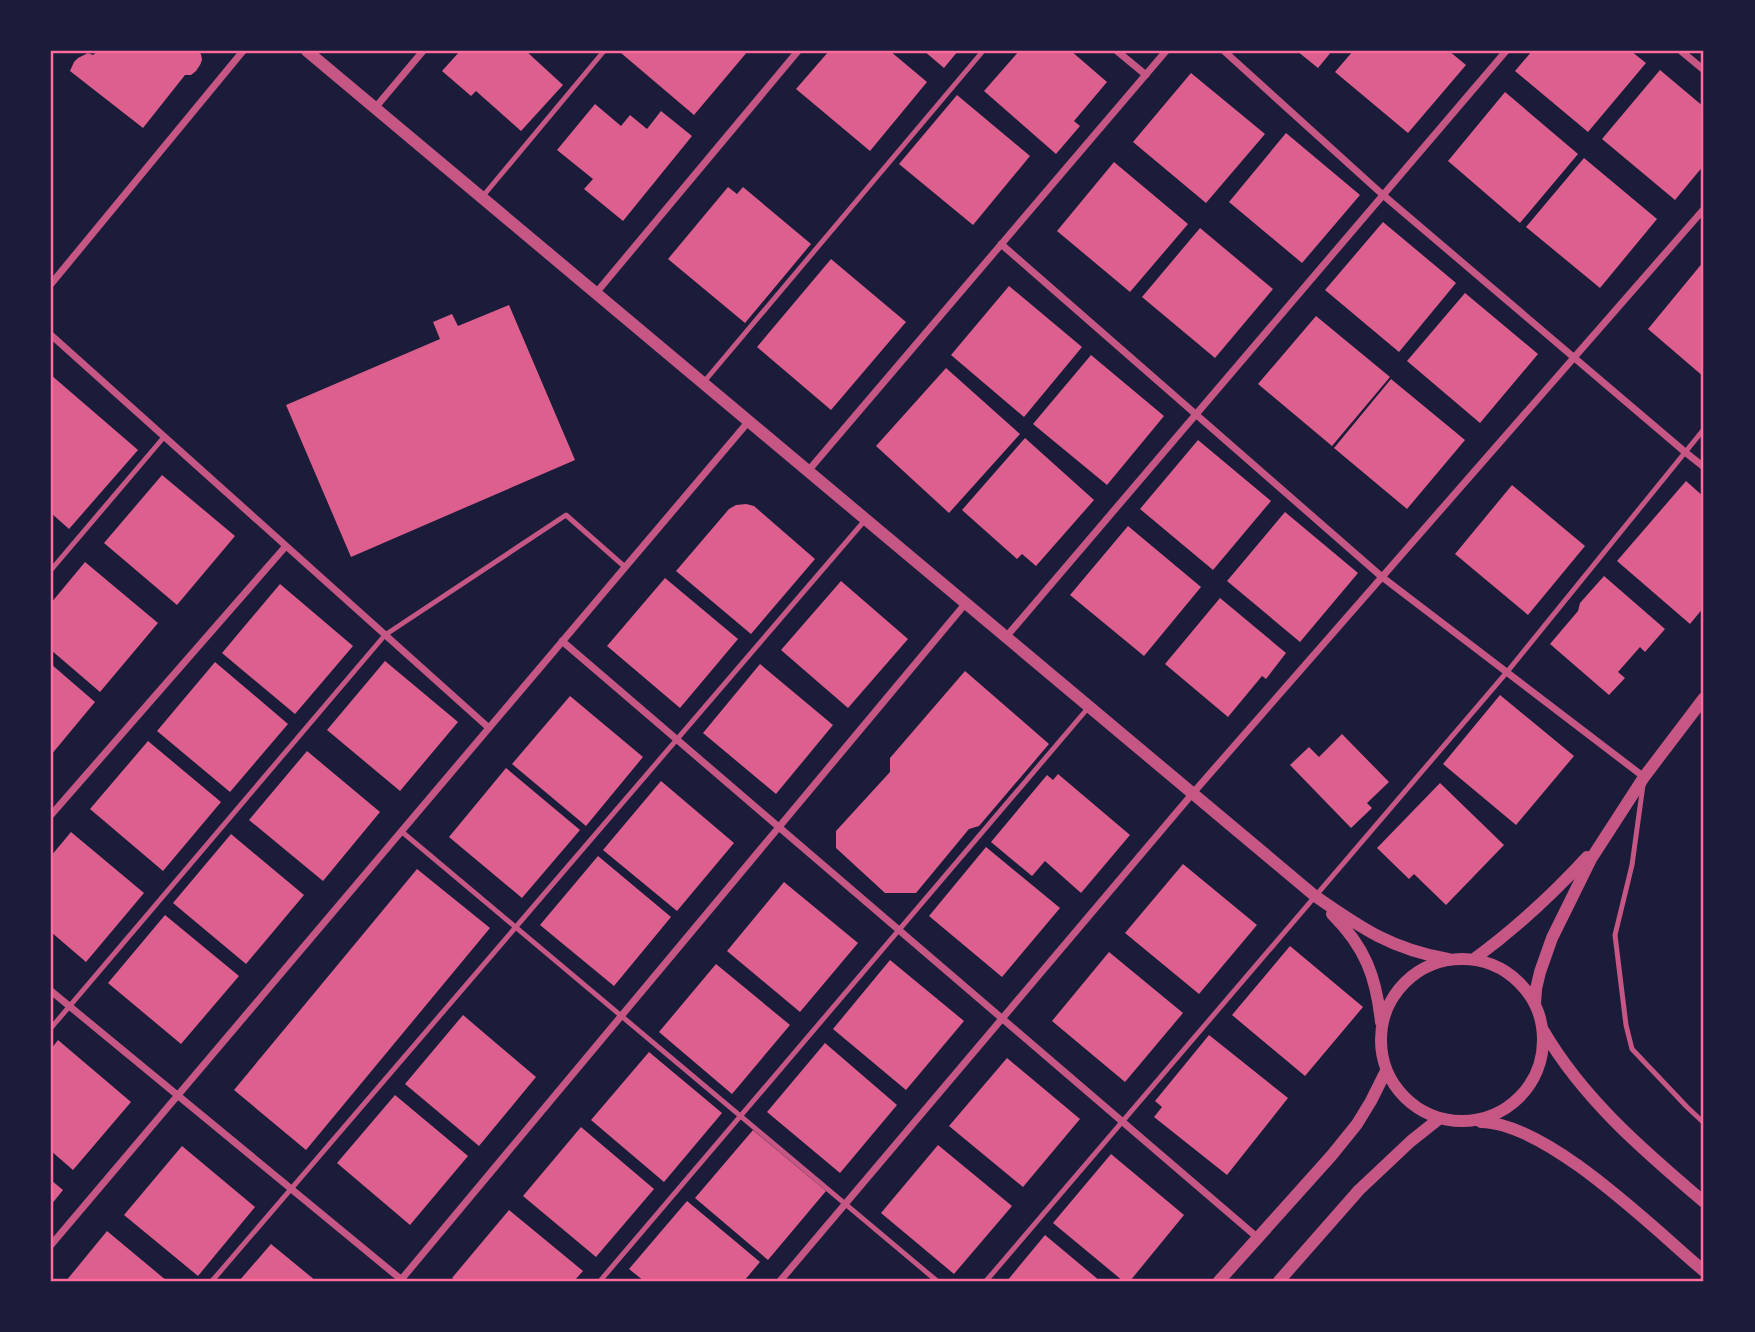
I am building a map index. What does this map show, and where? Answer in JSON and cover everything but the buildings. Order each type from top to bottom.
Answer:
[{"type":"street","points":[[51,284],[243,51]]},
{"type":"street","points":[[307,51],[1315,896],[1381,939],[1409,950],[1448,960]]},
{"type":"street","points":[[375,108],[423,51]]},
{"type":"street","points":[[596,293],[798,51]]},
{"type":"street","points":[[1117,51],[1146,75]]},
{"type":"street","points":[[808,471],[1166,51]]},
{"type":"street","points":[[1224,51],[1383,194],[1704,467]]},
{"type":"street","points":[[1006,637],[1506,51]]},
{"type":"street","points":[[1681,51],[1704,69]]},
{"type":"street","points":[[779,1281],[1193,793],[1704,209]]},
{"type":"street","points":[[1001,244],[1382,577],[1644,777]]},
{"type":"street","points":[[51,335],[489,728]]},
{"type":"street","points":[[51,1245],[749,421]]},
{"type":"street","points":[[51,815],[286,546]]},
{"type":"street","points":[[51,991],[402,1281],[966,603]]},
{"type":"street","points":[[562,641],[1258,1238]]},
{"type":"street","points":[[1535,1004],[1540,972],[1552,938],[1591,859],[1644,777],[1704,698]]},
{"type":"street","points":[[1474,959],[1540,905],[1603,839]]},
{"type":"street","points":[[1315,896],[1354,939],[1375,981],[1382,1026],[1381,1049],[1387,1072],[1400,1093],[1418,1109],[1440,1118],[1500,1123],[1535,1138],[1602,1184],[1704,1271]]},
{"type":"street","points":[[1382,1026],[1389,1003],[1403,984],[1423,968],[1448,960],[1474,959],[1499,967],[1520,982],[1535,1004],[1543,1030],[1564,1064],[1605,1112],[1644,1150],[1703,1198]]},
{"type":"street","points":[[1467,1121],[1492,1115],[1516,1101],[1532,1081],[1542,1056],[1543,1030]]},
{"type":"street","points":[[1219,1281],[1357,1124],[1387,1072]]},
{"type":"street","points":[[1279,1281],[1359,1190],[1440,1118]]},
{"type":"lane","points":[[481,197],[604,51]]},
{"type":"lane","points":[[703,383],[983,51]]},
{"type":"lane","points":[[986,1281],[1507,672],[1704,429]]},
{"type":"lane","points":[[51,570],[164,437]]},
{"type":"lane","points":[[51,1028],[385,635],[566,515],[625,567]]},
{"type":"lane","points":[[212,1281],[866,519]]},
{"type":"lane","points":[[600,1281],[1090,707]]},
{"type":"lane","points":[[1644,777],[1632,865],[1615,935],[1626,1025],[1632,1049],[1704,1123]]},
{"type":"lane","points":[[401,831],[937,1281]]}]
